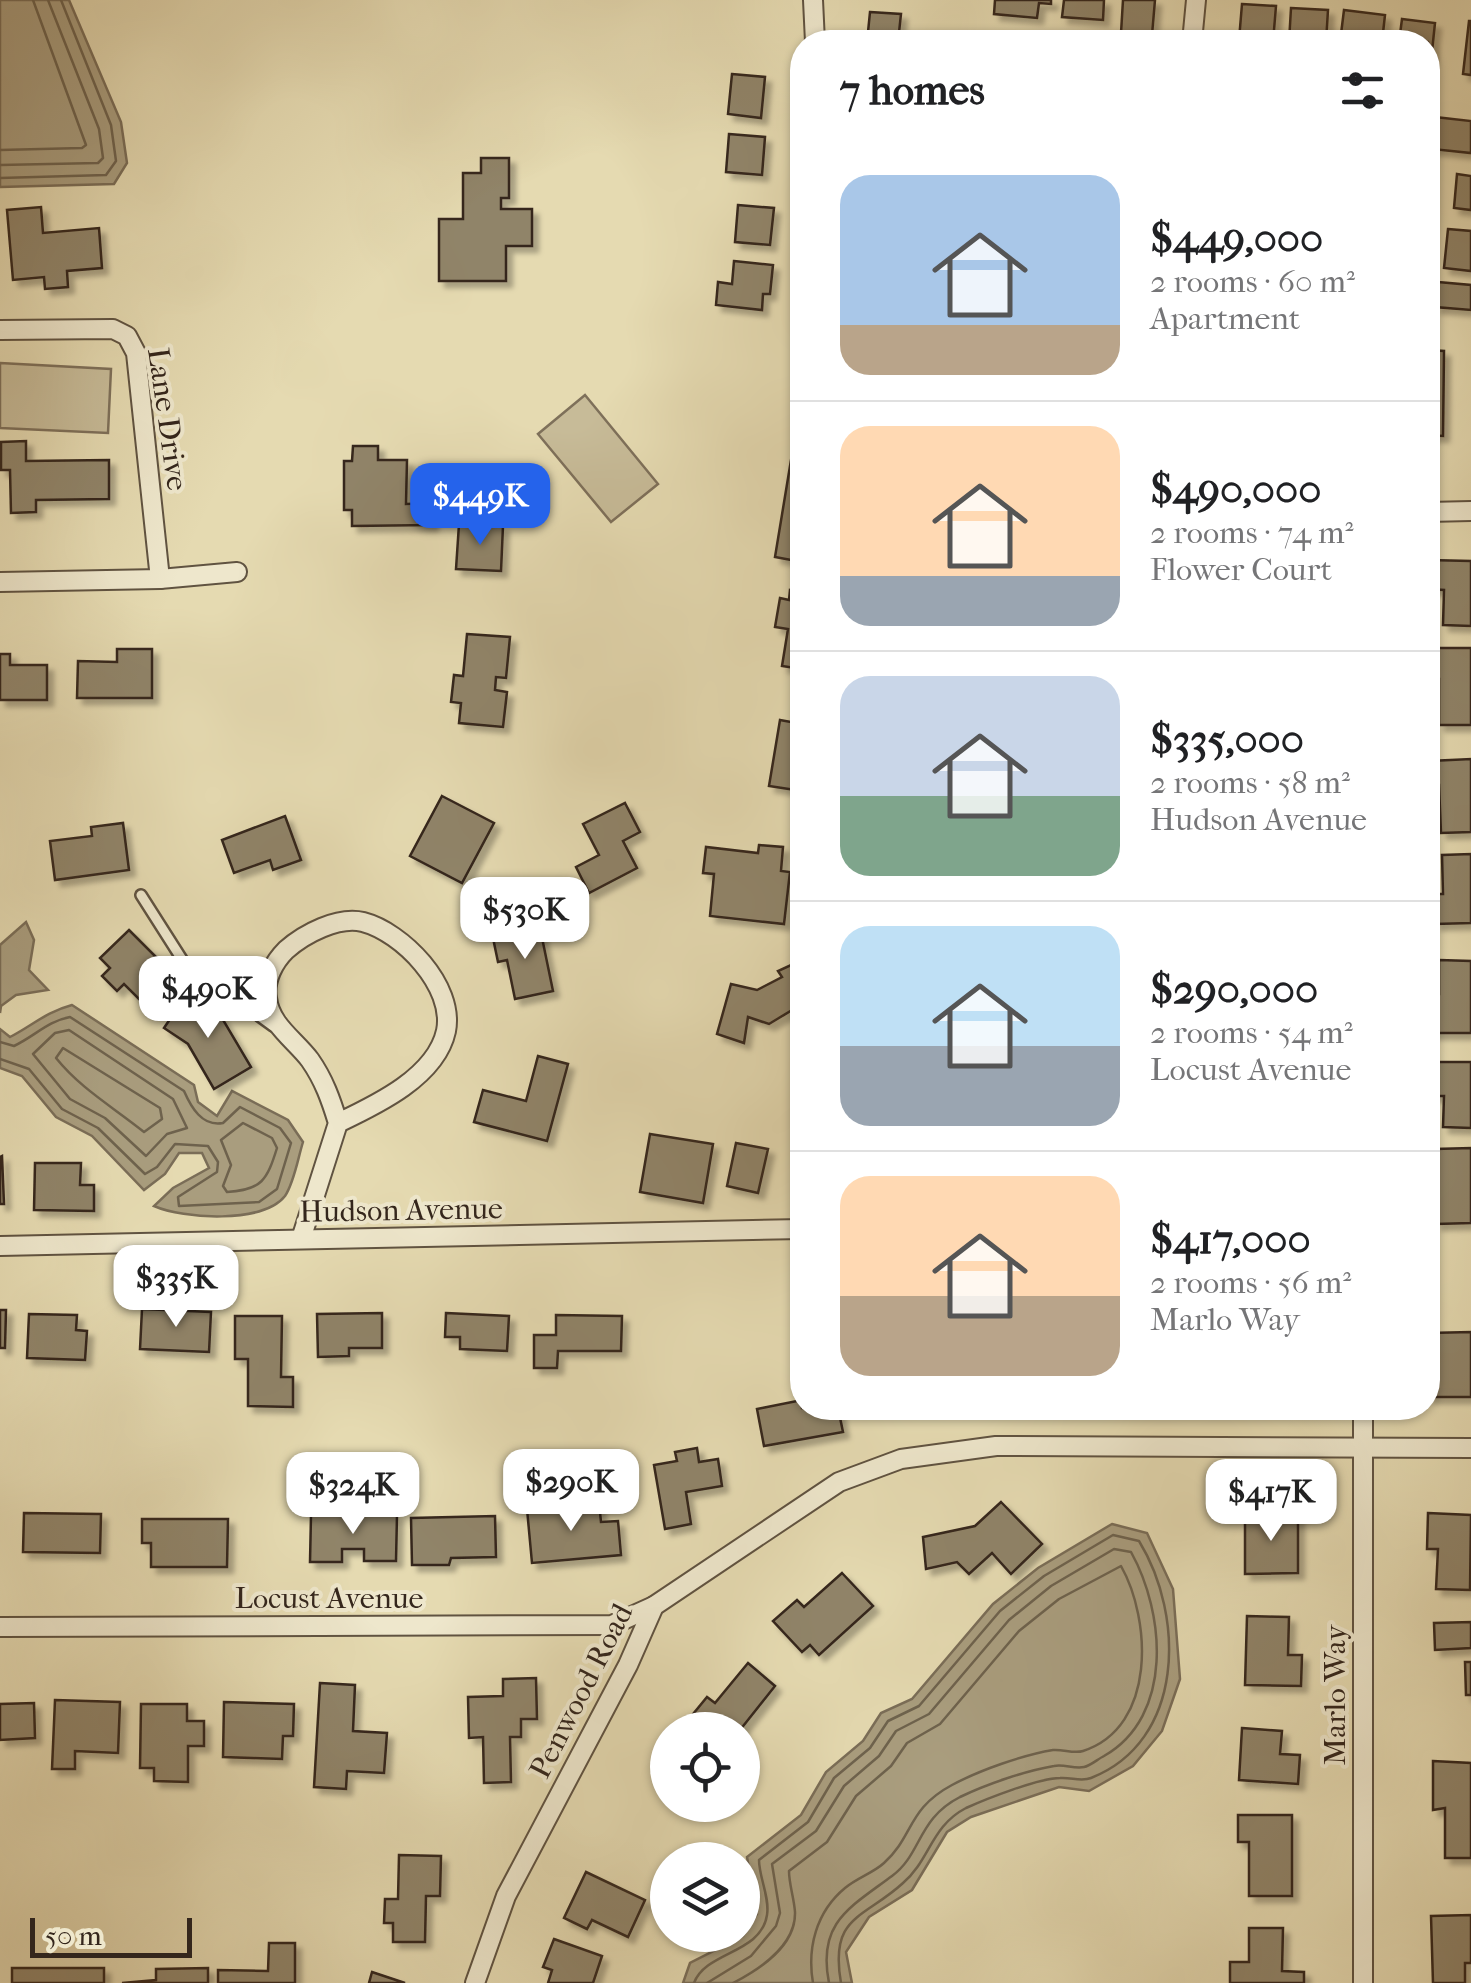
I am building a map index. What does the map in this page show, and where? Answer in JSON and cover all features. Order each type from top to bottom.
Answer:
[{"type":"street","points":[[813,0],[815,30]]},
{"type":"street","points":[[1193,30],[1196,0]]},
{"type":"street","name":"Lane Drive","points":[[0,330],[113,329],[126,336],[136,352],[160,579]]},
{"type":"street","points":[[1440,512],[1471,511]]},
{"type":"street","points":[[0,582],[160,579],[237,572]]},
{"type":"street","points":[[302,1239],[338,1122],[318,1073],[284,1034],[266,1000],[269,975],[296,941],[331,924],[360,921],[394,936],[422,962],[441,998],[446,1030],[422,1072],[390,1098],[338,1122]]},
{"type":"street","name":"Hudson Avenue","points":[[0,1246],[790,1228]]},
{"type":"street","name":"Marlo Way","points":[[1363,1420],[1363,1983]]},
{"type":"street","name":"Penwood Road","points":[[475,1983],[506,1896],[628,1665],[654,1606],[840,1482],[901,1458],[996,1446],[1471,1448]]},
{"type":"street","name":"Locust Avenue","points":[[0,1626],[612,1625],[654,1606]]},
{"type":"lane","points":[[142,895],[182,961],[284,1034]]},
{"type":"shaded area","points":[[0,363],[111,369],[108,433],[0,428]]},
{"type":"shaded area","points":[[585,395],[658,484],[611,522],[538,434]]},
{"type":"water","points":[[0,0],[69,0],[121,122],[127,163],[114,184],[0,187]]},
{"type":"water","points":[[26,922],[34,940],[29,970],[48,990],[16,995],[1,1006],[0,1013],[0,945]]},
{"type":"water","points":[[72,1005],[194,1085],[198,1102],[217,1116],[232,1091],[288,1120],[303,1142],[285,1196],[274,1205],[242,1215],[202,1216],[154,1206],[173,1188],[209,1168],[202,1153],[179,1153],[165,1174],[144,1190],[92,1136],[56,1117],[22,1076],[0,1068],[0,1029],[10,1037]]},
{"type":"water","points":[[1112,1524],[1147,1533],[1173,1589],[1180,1679],[1162,1731],[1133,1766],[1089,1791],[1059,1787],[971,1817],[947,1832],[912,1890],[869,1917],[846,1952],[852,1983],[683,1983],[690,1963],[712,1952],[760,1952],[760,1847],[801,1815],[826,1772],[863,1741],[881,1713],[912,1699],[993,1604],[1038,1568]]},
{"type":"building","points":[[995,0],[1051,0],[1051,4],[1039,3],[1037,18],[994,14]]},
{"type":"building","points":[[1064,0],[1104,0],[1103,20],[1062,17]]},
{"type":"building","points":[[1123,0],[1155,0],[1152,30],[1121,30]]},
{"type":"building","points":[[1242,4],[1276,6],[1274,30],[1240,30]]},
{"type":"building","points":[[1291,8],[1328,10],[1327,30],[1290,30]]},
{"type":"building","points":[[1344,10],[1385,15],[1383,30],[1342,30]]},
{"type":"building","points":[[870,12],[901,14],[899,30],[868,30]]},
{"type":"building","points":[[1402,19],[1435,23],[1434,30],[1401,30]]},
{"type":"building","points":[[1471,21],[1471,75],[1463,74]]},
{"type":"building","points":[[732,74],[765,77],[761,118],[728,114]]},
{"type":"building","points":[[1440,118],[1471,121],[1471,153],[1440,150]]},
{"type":"building","points":[[729,134],[765,137],[762,175],[726,172]]},
{"type":"building","points":[[481,158],[509,158],[509,198],[501,198],[501,209],[532,209],[532,246],[506,246],[506,281],[439,281],[439,219],[463,219],[463,173],[481,173]]},
{"type":"building","points":[[1457,174],[1471,176],[1471,210],[1454,208]]},
{"type":"building","points":[[738,205],[774,208],[770,245],[735,242]]},
{"type":"building","points":[[41,207],[43,233],[99,228],[102,268],[67,271],[68,287],[45,289],[44,277],[13,280],[7,210]]},
{"type":"building","points":[[1448,229],[1471,231],[1471,271],[1444,268]]},
{"type":"building","points":[[734,261],[773,265],[770,294],[763,294],[762,310],[716,305],[718,282],[732,284]]},
{"type":"building","points":[[1440,282],[1471,285],[1471,310],[1440,307]]},
{"type":"building","points":[[1440,351],[1444,351],[1443,436],[1440,436]]},
{"type":"building","points":[[26,441],[26,461],[109,460],[109,499],[36,500],[36,512],[11,513],[10,470],[1,470],[1,442]]},
{"type":"building","points":[[353,446],[378,446],[378,460],[407,460],[406,504],[432,503],[432,525],[352,526],[352,510],[344,510],[344,461],[352,461]]},
{"type":"building","points":[[790,466],[790,560],[775,557]]},
{"type":"building","points":[[459,524],[503,526],[501,571],[456,569]]},
{"type":"building","points":[[1440,560],[1471,561],[1471,626],[1443,625],[1444,590],[1440,590]]},
{"type":"building","points":[[790,590],[790,667],[782,666],[788,629],[775,627],[780,598],[789,600]]},
{"type":"building","points":[[467,634],[510,637],[506,678],[496,677],[495,690],[507,692],[503,727],[459,723],[461,703],[451,702],[454,675],[463,676]]},
{"type":"building","points":[[1440,648],[1471,648],[1471,725],[1440,725]]},
{"type":"building","points":[[117,649],[152,649],[152,698],[77,698],[78,661],[117,662]]},
{"type":"building","points":[[0,654],[10,654],[10,665],[47,665],[47,700],[0,700]]},
{"type":"building","points":[[780,720],[790,722],[790,789],[769,786]]},
{"type":"building","points":[[1471,759],[1471,832],[1441,833],[1440,761]]},
{"type":"building","points":[[442,796],[494,823],[462,883],[410,856]]},
{"type":"building","points":[[625,803],[640,832],[623,841],[637,868],[589,893],[576,867],[599,855],[583,824]]},
{"type":"building","points":[[285,816],[301,860],[273,870],[270,860],[234,873],[222,840]]},
{"type":"building","points":[[123,823],[129,870],[55,880],[50,841],[92,836],[91,827]]},
{"type":"building","points":[[759,845],[783,847],[781,871],[790,872],[784,924],[710,916],[714,874],[703,873],[706,847],[758,853]]},
{"type":"building","points":[[1471,854],[1471,923],[1440,924],[1442,855]]},
{"type":"building","points":[[540,928],[553,991],[515,999],[507,960],[498,962],[493,938]]},
{"type":"building","points":[[129,930],[171,972],[142,1002],[124,984],[117,991],[102,976],[110,968],[100,958]]},
{"type":"building","points":[[1440,960],[1471,961],[1471,1033],[1440,1033]]},
{"type":"building","points":[[790,966],[790,1011],[769,1024],[748,1017],[744,1043],[717,1034],[731,984],[757,990],[782,977],[778,971]]},
{"type":"building","points":[[187,994],[222,1018],[251,1067],[214,1089],[188,1044],[164,1028]]},
{"type":"building","points":[[538,1056],[568,1064],[547,1141],[474,1122],[483,1090],[526,1101]]},
{"type":"building","points":[[1440,1062],[1471,1062],[1471,1128],[1443,1127],[1444,1096],[1440,1096]]},
{"type":"building","points":[[650,1134],[713,1144],[703,1203],[640,1192]]},
{"type":"building","points":[[736,1143],[768,1149],[758,1193],[727,1186]]},
{"type":"building","points":[[1471,1148],[1471,1223],[1440,1224],[1440,1149]]},
{"type":"building","points":[[0,1157],[4,1204],[0,1204]]},
{"type":"building","points":[[35,1163],[81,1163],[80,1185],[94,1185],[94,1211],[34,1210]]},
{"type":"building","points":[[142,1309],[211,1312],[209,1352],[140,1349]]},
{"type":"building","points":[[0,1310],[6,1310],[5,1348],[0,1348]]},
{"type":"building","points":[[382,1313],[382,1348],[349,1348],[349,1356],[318,1357],[317,1314]]},
{"type":"building","points":[[446,1313],[509,1316],[507,1351],[460,1349],[460,1337],[445,1337]]},
{"type":"building","points":[[29,1314],[77,1315],[76,1330],[87,1331],[85,1360],[27,1358]]},
{"type":"building","points":[[556,1315],[622,1316],[621,1351],[558,1351],[557,1368],[534,1368],[534,1335],[556,1335]]},
{"type":"building","points":[[235,1316],[282,1316],[281,1377],[293,1377],[293,1407],[248,1406],[248,1359],[235,1359]]},
{"type":"building","points":[[1471,1332],[1471,1397],[1440,1397],[1440,1333]]},
{"type":"building","points":[[790,1402],[790,1420],[840,1420],[843,1432],[764,1446],[757,1409]]},
{"type":"building","points":[[697,1448],[699,1462],[718,1459],[722,1486],[686,1492],[691,1524],[665,1529],[654,1465],[677,1461],[675,1452]]},
{"type":"building","points":[[1001,1502],[1042,1544],[1011,1574],[992,1553],[969,1574],[957,1562],[926,1569],[923,1537],[975,1526]]},
{"type":"building","points":[[599,1503],[601,1522],[618,1521],[621,1555],[532,1563],[527,1509]]},
{"type":"building","points":[[24,1513],[101,1514],[100,1553],[23,1552]]},
{"type":"building","points":[[1428,1513],[1471,1515],[1470,1590],[1436,1589],[1438,1549],[1427,1549]]},
{"type":"building","points":[[1245,1514],[1298,1514],[1298,1573],[1245,1574]]},
{"type":"building","points":[[311,1515],[397,1515],[396,1561],[364,1561],[364,1549],[342,1549],[342,1562],[310,1562]]},
{"type":"building","points":[[495,1516],[496,1557],[451,1558],[449,1565],[412,1565],[411,1518]]},
{"type":"building","points":[[142,1519],[228,1519],[227,1567],[151,1567],[151,1543],[142,1543]]},
{"type":"building","points":[[842,1573],[873,1606],[819,1655],[810,1645],[802,1652],[773,1621],[797,1600],[804,1607]]},
{"type":"building","points":[[1247,1616],[1289,1617],[1288,1655],[1302,1655],[1301,1686],[1245,1685]]},
{"type":"building","points":[[1471,1622],[1471,1648],[1435,1650],[1434,1623]]},
{"type":"building","points":[[1465,1662],[1471,1662],[1471,1695],[1466,1695]]},
{"type":"building","points":[[748,1663],[775,1686],[754,1712],[695,1712],[707,1697],[715,1703]]},
{"type":"building","points":[[536,1678],[537,1719],[521,1719],[521,1737],[510,1737],[511,1782],[484,1783],[483,1737],[469,1738],[468,1697],[503,1696],[503,1679]]},
{"type":"building","points":[[320,1683],[355,1685],[353,1731],[387,1733],[384,1773],[347,1771],[346,1789],[314,1787]]},
{"type":"building","points":[[55,1700],[120,1702],[118,1753],[75,1751],[75,1769],[52,1769]]},
{"type":"building","points":[[224,1702],[294,1704],[293,1736],[283,1736],[282,1759],[223,1757]]},
{"type":"building","points":[[34,1703],[35,1738],[0,1740],[0,1704]]},
{"type":"building","points":[[141,1704],[187,1704],[187,1721],[204,1721],[204,1746],[188,1746],[188,1782],[154,1781],[154,1768],[140,1768]]},
{"type":"building","points":[[1242,1728],[1282,1731],[1280,1754],[1300,1755],[1298,1784],[1239,1780]]},
{"type":"building","points":[[1433,1761],[1471,1763],[1471,1858],[1445,1858],[1445,1808],[1433,1810]]},
{"type":"building","points":[[1238,1815],[1292,1815],[1292,1896],[1249,1896],[1249,1842],[1238,1842]]},
{"type":"building","points":[[399,1855],[441,1856],[440,1896],[426,1896],[425,1942],[393,1942],[393,1923],[384,1923],[385,1899],[398,1899]]},
{"type":"building","points":[[586,1872],[645,1900],[628,1937],[592,1920],[587,1929],[564,1918]]},
{"type":"building","points":[[1471,1915],[1471,1963],[1465,1963],[1465,1983],[1433,1983],[1431,1916]]},
{"type":"building","points":[[1249,1928],[1283,1928],[1282,1971],[1304,1972],[1304,1983],[1230,1983],[1230,1962],[1249,1962]]},
{"type":"building","points":[[554,1939],[602,1956],[593,1983],[548,1983],[552,1970],[543,1967]]},
{"type":"building","points":[[269,1943],[295,1943],[295,1983],[218,1983],[218,1970],[268,1971]]},
{"type":"building","points":[[12,1968],[104,1968],[104,1983],[12,1983]]},
{"type":"building","points":[[208,1968],[208,1983],[122,1983],[156,1980],[156,1969]]},
{"type":"building","points":[[372,1972],[405,1983],[369,1983]]}]
